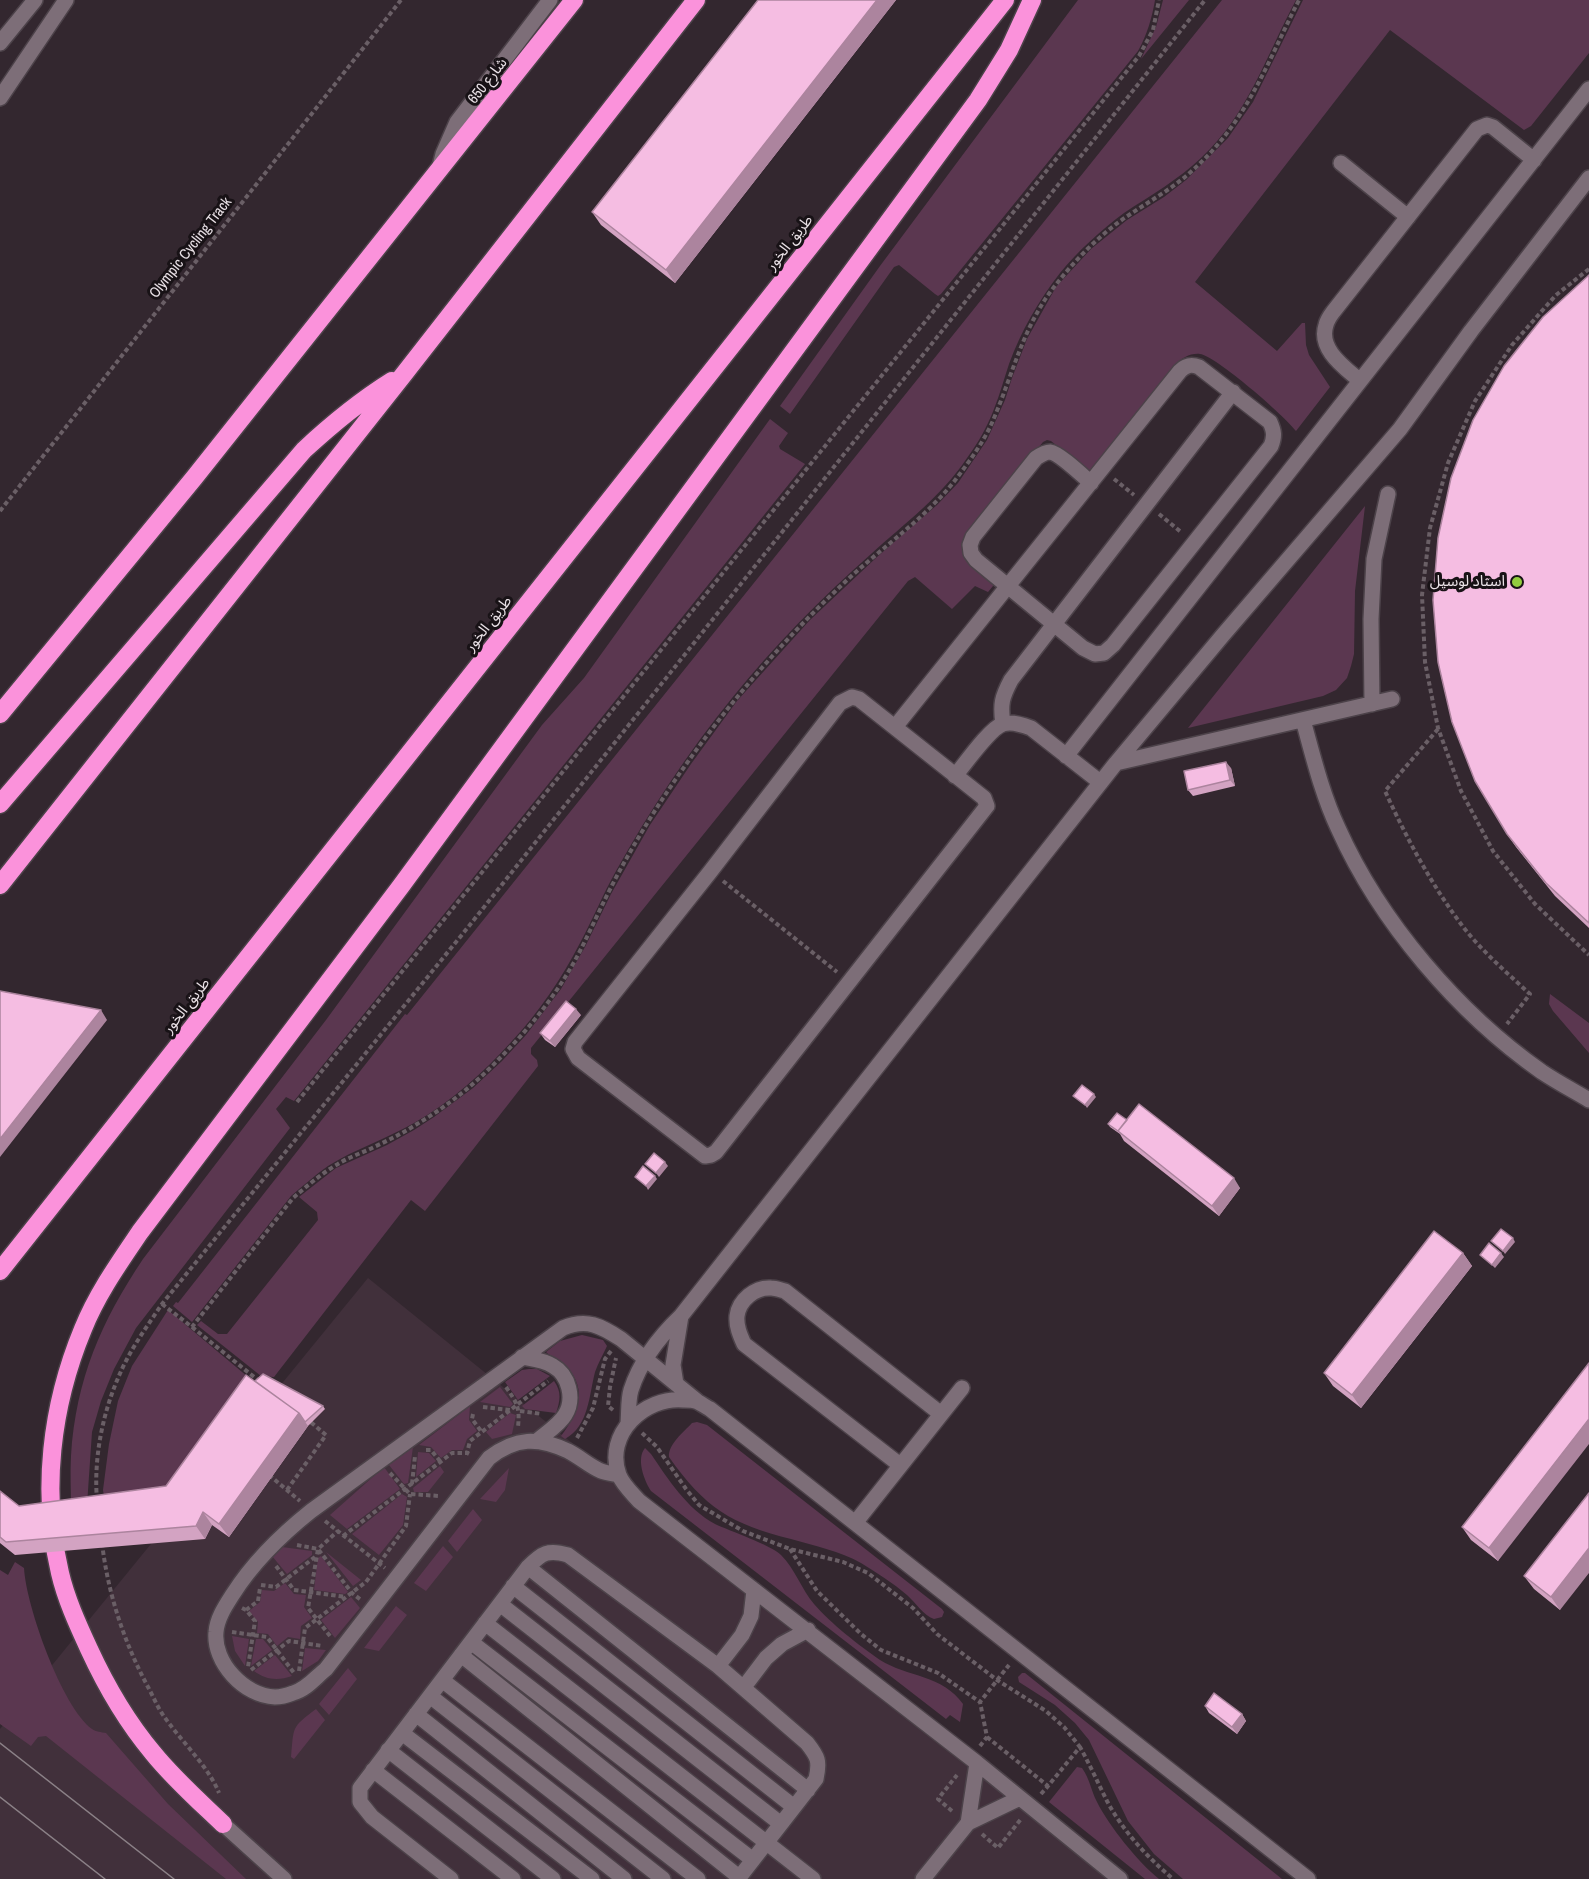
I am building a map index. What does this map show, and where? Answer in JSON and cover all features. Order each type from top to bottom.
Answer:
[{"type":"highway","points":[[0,714],[194,478],[574,0]]},
{"type":"highway","points":[[0,885],[696,0]]},
{"type":"highway","name":"طريق الخور","points":[[0,1271],[1005,0]]},
{"type":"highway","points":[[223,1824],[186,1790],[159,1760],[123,1712],[98,1668],[77,1623],[60,1575],[54,1543],[50,1488],[54,1433],[65,1380],[83,1328],[109,1279],[140,1232],[401,886],[978,100],[1009,50],[1032,0]]},
{"type":"highway","points":[[0,804],[304,450],[334,422],[368,396],[404,374]]},
{"type":"street","points":[[0,43],[35,0]]},
{"type":"street","points":[[0,98],[66,0]]},
{"type":"street","name":"شارع 650","points":[[439,170],[442,154],[457,122],[550,0]]},
{"type":"street","points":[[1066,756],[1589,90]]},
{"type":"street","points":[[1359,380],[1333,357],[1325,341],[1325,327],[1333,312],[1477,129],[1487,125],[1493,127],[1534,160]]},
{"type":"street","points":[[1341,163],[1408,217]]},
{"type":"street","points":[[628,1423],[632,1389],[646,1360],[662,1335],[681,1316],[1116,763],[1406,422],[1464,340],[1589,178]]},
{"type":"street","points":[[895,728],[1009,587],[1180,371],[1185,367],[1192,365],[1199,367],[1233,392],[1270,422],[1275,437],[1271,446],[1113,645],[1104,653],[1095,654],[1083,648],[1054,625],[1009,587],[976,560],[971,553],[970,545],[973,537],[1036,458],[1050,452],[1057,455],[1091,483]]},
{"type":"street","points":[[1003,724],[1000,709],[1011,680],[1233,392]]},
{"type":"street","points":[[1372,704],[1371,619],[1374,558],[1388,494]]},
{"type":"street","points":[[852,697],[859,699],[955,776],[984,798],[987,806],[985,811],[716,1152],[705,1156],[578,1058],[573,1048],[575,1042],[840,703],[852,697]]},
{"type":"street","points":[[1116,763],[1392,699]]},
{"type":"street","points":[[1303,720],[1314,761],[1337,828],[1376,901],[1421,961],[1466,1009],[1498,1037],[1543,1072],[1589,1100]]},
{"type":"street","points":[[955,776],[990,733],[1003,724],[1018,724],[1031,728],[1101,782]]},
{"type":"street","points":[[900,1465],[744,1344],[739,1333],[737,1317],[740,1306],[756,1291],[770,1288],[785,1291],[941,1414]]},
{"type":"street","points":[[676,1384],[674,1365],[681,1316]]},
{"type":"street","points":[[619,1475],[601,1471],[568,1451],[538,1440],[516,1442],[489,1458],[373,1610],[336,1644],[326,1669],[308,1684],[295,1693],[275,1697],[255,1692],[238,1681],[221,1658],[216,1644],[216,1630],[228,1602],[241,1581],[270,1547],[311,1511],[522,1357],[563,1328],[575,1323],[586,1323],[621,1339],[696,1401],[710,1409],[1308,1879]]},
{"type":"street","points":[[522,1357],[544,1362],[561,1372],[569,1389],[568,1409],[563,1418],[538,1440]]},
{"type":"street","points":[[855,1523],[962,1389]]},
{"type":"street","points":[[696,1401],[675,1399],[661,1401],[646,1408],[628,1423],[621,1433],[616,1460],[619,1475],[626,1488],[639,1501],[977,1763],[1120,1879]]},
{"type":"street","points":[[451,1879],[372,1817],[360,1802],[360,1788],[513,1586],[540,1555],[554,1551],[568,1554],[718,1666],[807,1743],[817,1755],[819,1767],[816,1779],[739,1878],[461,1655]]},
{"type":"street","points":[[528,1567],[808,1790]]},
{"type":"street","points":[[513,1586],[794,1807]]},
{"type":"street","points":[[718,1666],[741,1635],[751,1616],[754,1590]]},
{"type":"street","points":[[500,1604],[781,1824]]},
{"type":"street","points":[[485,1623],[813,1879]]},
{"type":"street","points":[[744,1687],[766,1658],[782,1644],[808,1630]]},
{"type":"street","points":[[471,1642],[753,1860]]},
{"type":"street","points":[[442,1680],[698,1879]]},
{"type":"street","points":[[430,1696],[663,1879]]},
{"type":"street","points":[[416,1714],[624,1879]]},
{"type":"street","points":[[402,1733],[592,1879]]},
{"type":"street","points":[[388,1750],[553,1879]]},
{"type":"street","points":[[968,1823],[977,1763]]},
{"type":"street","points":[[373,1770],[513,1879]]},
{"type":"street","points":[[923,1879],[968,1823],[1020,1798]]},
{"type":"street","points":[[223,1824],[284,1879]]},
{"type":"path","name":"Olympic Cycling Track","points":[[0,511],[401,0]]},
{"type":"path","points":[[297,1102],[1139,56],[1153,30],[1159,0]]},
{"type":"path","points":[[98,1508],[96,1466],[101,1431],[110,1399],[126,1360],[162,1304],[469,926],[1205,0]]},
{"type":"path","points":[[192,1327],[293,1198],[338,1164],[409,1129],[448,1103],[482,1077],[526,1030],[550,1000],[579,954],[601,906],[636,843],[684,767],[712,728],[766,663],[824,601],[943,495],[972,458],[989,428],[1020,347],[1046,298],[1084,252],[1126,217],[1177,184],[1203,161],[1228,133],[1257,89],[1299,0]]},
{"type":"path","points":[[1589,268],[1556,295],[1512,345],[1475,401],[1448,463],[1430,528],[1422,595],[1425,662],[1438,728],[1461,792],[1493,851],[1535,904],[1589,955]]},
{"type":"path","points":[[1438,728],[1385,791],[1406,835],[1435,885],[1465,929],[1499,966],[1530,994],[1498,1037]]},
{"type":"path","points":[[710,872],[849,982]]},
{"type":"path","points":[[162,1304],[264,1384]]},
{"type":"path","points":[[568,1451],[593,1408],[604,1359],[621,1339]]},
{"type":"path","points":[[609,1353],[616,1358],[612,1369],[609,1406],[652,1440],[699,1505],[743,1531],[790,1549],[843,1562],[868,1573],[914,1608],[937,1634],[997,1680],[1046,1711],[1064,1727],[1080,1747],[1121,1823],[1151,1860],[1173,1879]]},
{"type":"path","points":[[467,1453],[470,1441],[481,1431],[561,1372]]},
{"type":"path","points":[[516,1442],[520,1411],[518,1404]]},
{"type":"path","points":[[481,1431],[472,1419],[475,1406],[510,1410]]},
{"type":"path","points":[[287,1490],[326,1435],[299,1413]]},
{"type":"path","points":[[423,1449],[431,1450],[440,1462]]},
{"type":"path","points":[[344,1536],[452,1453],[467,1453],[482,1468]]},
{"type":"path","points":[[379,1461],[410,1494],[459,1498]]},
{"type":"path","points":[[263,1472],[397,1578]]},
{"type":"path","points":[[308,1684],[298,1670],[305,1628],[366,1582],[406,1526],[410,1494]]},
{"type":"path","points":[[228,1602],[246,1610],[255,1621],[248,1672],[289,1641],[327,1646],[336,1644],[308,1608],[318,1549],[338,1531]]},
{"type":"path","points":[[102,1542],[112,1600],[141,1673],[162,1713],[216,1786],[220,1795],[223,1824]]},
{"type":"path","points":[[346,1597],[294,1590],[270,1547],[318,1549],[352,1593],[373,1610]]},
{"type":"path","points":[[790,1549],[817,1591],[861,1634],[881,1650],[938,1673],[980,1702]]},
{"type":"path","points":[[241,1581],[276,1587],[316,1557]]},
{"type":"path","points":[[246,1610],[258,1600],[260,1584]]},
{"type":"path","points":[[216,1630],[267,1637],[294,1673],[298,1670]]},
{"type":"path","points":[[987,1737],[1048,1786],[1080,1747]]},
{"type":"shaded area","points":[[1078,0],[1155,0],[1149,26],[1138,51],[941,294],[938,296],[935,294],[899,265],[894,267],[790,414],[780,406],[880,266]]},
{"type":"shaded area","points":[[1163,0],[1189,0],[1141,59],[1156,27]]},
{"type":"shaded area","points":[[1222,0],[1296,0],[1244,103],[1218,140],[1183,173],[1107,226],[1060,273],[1025,328],[1009,364],[991,416],[967,458],[934,497],[798,623],[716,718],[685,760],[642,826],[616,871],[566,969],[522,1030],[478,1075],[441,1106],[403,1129],[328,1166],[291,1196],[192,1322],[173,1306],[176,1302],[178,1303],[405,1014],[407,1015]]},
{"type":"shaded area","points":[[1303,0],[1589,0],[1589,53],[1531,126],[1524,130],[1390,30],[1195,282],[1277,351],[1302,323],[1305,323],[1309,355],[1330,387],[1296,431],[1235,375],[1208,357],[1193,354],[1186,356],[1175,365],[1092,474],[1051,441],[1043,442],[964,538],[962,545],[966,558],[994,582],[988,592],[975,586],[952,609],[915,577],[908,581],[531,1048],[531,1054],[537,1060],[538,1066],[425,1211],[411,1200],[274,1377],[261,1376],[197,1325],[201,1321],[218,1334],[227,1334],[318,1220],[317,1212],[299,1197],[336,1168],[387,1145],[434,1117],[473,1088],[526,1035],[561,989],[650,825],[737,701],[810,620],[937,505],[958,483],[987,440],[1005,400],[1027,339],[1056,287],[1091,249],[1127,220],[1186,180],[1228,138],[1253,102]]},
{"type":"shaded area","points":[[770,419],[788,433],[779,446],[780,449],[805,464],[294,1101],[286,1097],[276,1109],[290,1128],[136,1328],[114,1369],[92,1432],[87,1505],[71,1507],[71,1462],[78,1402],[93,1352],[128,1282],[143,1259],[326,1020],[542,725],[584,678]]},
{"type":"shaded area","points":[[1365,506],[1355,591],[1354,654],[1347,678],[1336,690],[1323,696],[1188,728]]},
{"type":"shaded area","points":[[1550,994],[1589,1023],[1589,1053],[1553,1011],[1549,1004]]},
{"type":"shaded area","points":[[368,1278],[754,1590],[1122,1879],[0,1879],[0,1729]]},
{"type":"shaded area","points":[[168,1310],[248,1377],[175,1499],[106,1508],[103,1490],[118,1401],[132,1366]]},
{"type":"shaded area","points":[[582,1335],[603,1340],[607,1346],[595,1372],[583,1418],[573,1433],[565,1439],[561,1436],[577,1407],[578,1389],[576,1380],[570,1371],[562,1362],[546,1352],[560,1341]]},
{"type":"shaded area","points":[[537,1369],[550,1376],[518,1400],[505,1382],[522,1370]]},
{"type":"shaded area","points":[[554,1381],[559,1397],[556,1413],[525,1409],[522,1406]]},
{"type":"shaded area","points":[[500,1387],[513,1404],[510,1407],[480,1402]]},
{"type":"shaded area","points":[[470,1406],[469,1420],[477,1431],[467,1439],[463,1450],[452,1450],[441,1458],[431,1447],[419,1445]]},
{"type":"shaded area","points":[[510,1413],[516,1415],[512,1434],[492,1439],[486,1432]]},
{"type":"shaded area","points":[[692,1423],[707,1425],[942,1609],[944,1612],[942,1617],[934,1619],[930,1617],[896,1586],[845,1555],[752,1527],[721,1512],[695,1489],[669,1457],[671,1447],[677,1439]]},
{"type":"shaded area","points":[[413,1447],[408,1483],[404,1484],[389,1465]]},
{"type":"shaded area","points":[[645,1448],[679,1493],[705,1518],[769,1547],[781,1555],[814,1604],[855,1641],[890,1666],[935,1682],[955,1694],[963,1704],[960,1722],[950,1715],[946,1719],[651,1491],[641,1464]]},
{"type":"shaded area","points":[[418,1452],[429,1453],[436,1461],[416,1477]]},
{"type":"shaded area","points":[[440,1466],[444,1472],[428,1492],[414,1492],[413,1488]]},
{"type":"shaded area","points":[[384,1467],[400,1489],[347,1529],[330,1515]]},
{"type":"shaded area","points":[[509,1468],[505,1490],[496,1502],[480,1499]]},
{"type":"shaded area","points":[[402,1494],[407,1497],[403,1525],[379,1555],[352,1534]]},
{"type":"shaded area","points":[[473,1509],[482,1520],[457,1552],[448,1541]]},
{"type":"shaded area","points":[[443,1546],[453,1557],[426,1591],[414,1583]]},
{"type":"shaded area","points":[[282,1547],[312,1551],[312,1555],[287,1574],[272,1556]]},
{"type":"shaded area","points":[[326,1552],[361,1580],[353,1586]]},
{"type":"shaded area","points":[[321,1556],[348,1592],[345,1594],[314,1590],[318,1558]]},
{"type":"shaded area","points":[[15,1562],[24,1568],[38,1630],[58,1678],[81,1717],[94,1730],[106,1733],[168,1804],[246,1879],[226,1879],[46,1736],[38,1737],[31,1746],[0,1724],[0,1570],[8,1575]]},
{"type":"shaded area","points":[[285,1583],[294,1594],[306,1595],[304,1607],[312,1618],[301,1626],[300,1639],[288,1637],[277,1646],[268,1634],[257,1633],[258,1622],[249,1611],[260,1602],[262,1590],[274,1591]]},
{"type":"shaded area","points":[[351,1597],[360,1608],[335,1638],[321,1620]]},
{"type":"shaded area","points":[[396,1606],[407,1615],[379,1651],[364,1648]]},
{"type":"shaded area","points":[[232,1636],[249,1639],[245,1666],[235,1651]]},
{"type":"shaded area","points":[[256,1639],[263,1639],[272,1650],[251,1666]]},
{"type":"shaded area","points":[[305,1648],[326,1650],[318,1661],[302,1671]]},
{"type":"shaded area","points":[[275,1655],[292,1676],[272,1679],[254,1671]]},
{"type":"shaded area","points":[[348,1668],[357,1679],[329,1715],[319,1704]]},
{"type":"shaded area","points":[[1025,1673],[1282,1879],[1183,1879],[1154,1854],[1128,1821],[1089,1740],[1075,1723],[1055,1705],[1019,1682],[1018,1677]]},
{"type":"shaded area","points":[[316,1709],[325,1720],[294,1759],[291,1757],[295,1728]]},
{"type":"shaded area","points":[[1077,1767],[1082,1768],[1085,1772],[1102,1812],[1116,1832],[1159,1879],[1145,1879],[1049,1802]]},
{"type":"building","points":[[758,0],[877,0],[666,270],[592,212]]},
{"type":"building","name":"استاد لوسيل","points":[[1589,275],[1589,923],[1546,883],[1507,834],[1475,781],[1452,722],[1438,662],[1433,600],[1438,538],[1451,478],[1473,420],[1504,366],[1543,317]]},
{"type":"building","points":[[1226,762],[1230,780],[1188,790],[1184,771]]},
{"type":"building","points":[[0,991],[101,1010],[0,1139]]},
{"type":"building","points":[[566,1001],[576,1009],[550,1041],[540,1033]]},
{"type":"building","points":[[1082,1085],[1094,1094],[1085,1105],[1073,1096]]},
{"type":"building","points":[[1139,1104],[1234,1178],[1212,1206],[1118,1131]]},
{"type":"building","points":[[1117,1113],[1127,1120],[1118,1131],[1108,1124]]},
{"type":"building","points":[[654,1153],[665,1162],[656,1173],[645,1164]]},
{"type":"building","points":[[643,1166],[655,1176],[646,1186],[635,1177]]},
{"type":"building","points":[[1501,1229],[1513,1238],[1503,1251],[1491,1241]]},
{"type":"building","points":[[1434,1231],[1463,1253],[1352,1395],[1324,1373]]},
{"type":"building","points":[[1489,1243],[1501,1253],[1492,1265],[1480,1255]]},
{"type":"building","points":[[1589,1363],[1589,1419],[1489,1548],[1462,1527]]},
{"type":"building","points":[[263,1374],[323,1406],[305,1422],[299,1413],[255,1381]]},
{"type":"building","points":[[246,1375],[299,1413],[219,1524],[203,1512],[196,1526],[6,1542],[0,1537],[0,1491],[19,1506],[166,1486]]},
{"type":"building","points":[[1589,1493],[1589,1548],[1551,1597],[1524,1576]]},
{"type":"building","points":[[1214,1693],[1242,1714],[1232,1727],[1205,1706]]},
{"type":"tram line","points":[[0,1743],[174,1879]]},
{"type":"tram line","points":[[0,1797],[105,1879]]},
{"type":"place","name":"استاد لوسيل","points":[[1517,582]]}]
